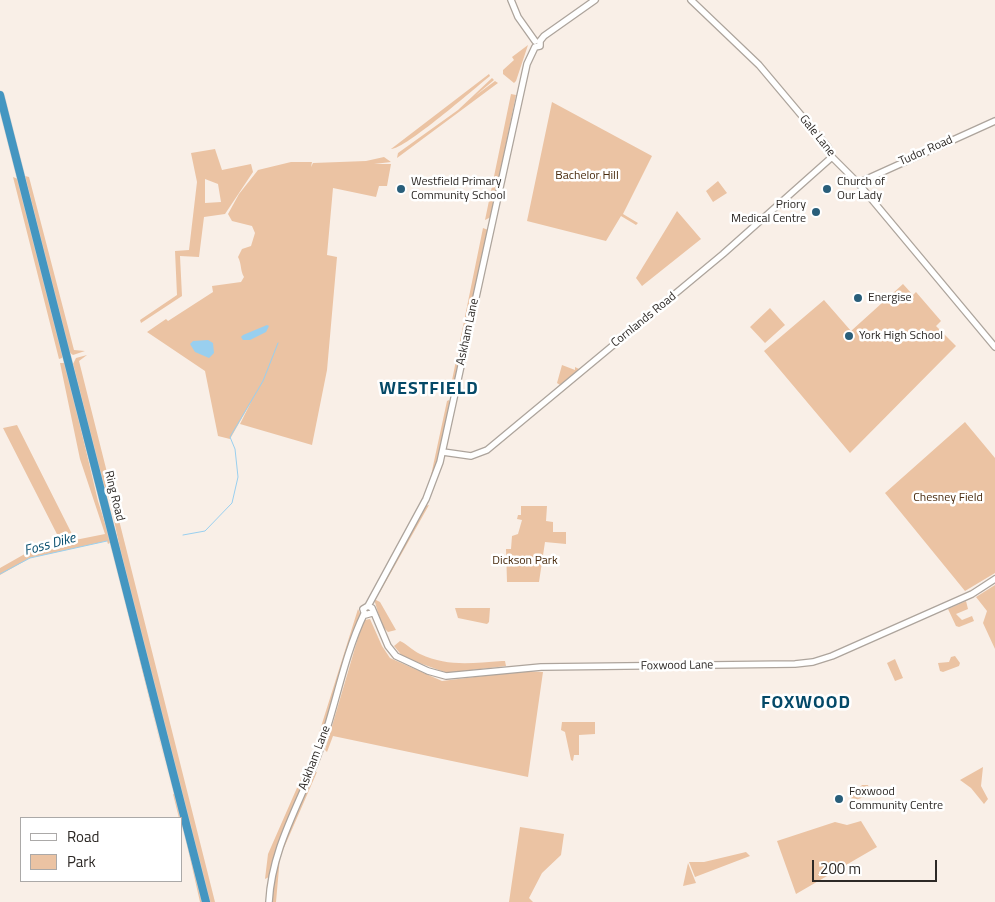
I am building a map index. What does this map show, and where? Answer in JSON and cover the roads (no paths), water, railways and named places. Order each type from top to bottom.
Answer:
[{"type":"highway","name":"Ring Road","points":[[0,95],[206,902]]},
{"type":"street","points":[[511,0],[521,23],[537,43]]},
{"type":"street","name":"Askham Lane","points":[[269,902],[273,865],[322,742],[349,653],[364,614],[363,609],[368,606],[426,499],[443,452],[527,64],[537,43],[595,0]]},
{"type":"street","name":"Gale Lane","points":[[691,0],[759,64],[828,148],[832,157],[858,183],[995,347]]},
{"type":"street","name":"Tudor Road","points":[[858,183],[995,121]]},
{"type":"street","name":"Cornlands Road","points":[[443,452],[471,456],[487,450],[723,254],[832,157]]},
{"type":"street","name":"Foxwood Lane","points":[[372,613],[388,646],[396,656],[428,671],[446,676],[541,667],[795,664],[813,662],[832,656],[972,594],[995,580]]},
{"type":"street","points":[[364,614],[372,613],[372,608],[368,606]]},
{"type":"water","points":[[267,325],[269,326],[266,332],[250,340],[243,340],[241,337],[243,335]]},
{"type":"water","points":[[208,340],[213,343],[214,353],[209,358],[195,352],[190,344],[193,341]]},
{"type":"waterway","points":[[183,535],[205,531],[232,503],[238,477],[235,449],[230,437],[263,381],[278,343]]},
{"type":"waterway","name":"Foss Dike","points":[[0,574],[30,558],[107,541]]},
{"type":"place","name":"Westfield Primary Community School","points":[[401,189]]},
{"type":"place","name":"Church of Our Lady","points":[[827,189]]},
{"type":"place","name":"Priory Medical Centre","points":[[816,212]]},
{"type":"place","name":"Energise","points":[[858,298]]},
{"type":"place","name":"York High School","points":[[849,336]]},
{"type":"place","name":"Foxwood Community Centre","points":[[839,799]]},
{"type":"district","name":"WESTFIELD","points":[[429,390]]},
{"type":"district","name":"FOXWOOD","points":[[806,704]]},
{"type":"park label","name":"Bachelor Hill","points":[[587,176]]},
{"type":"park label","name":"Chesney Field","points":[[948,498]]},
{"type":"park label","name":"Dickson Park","points":[[525,561]]}]
